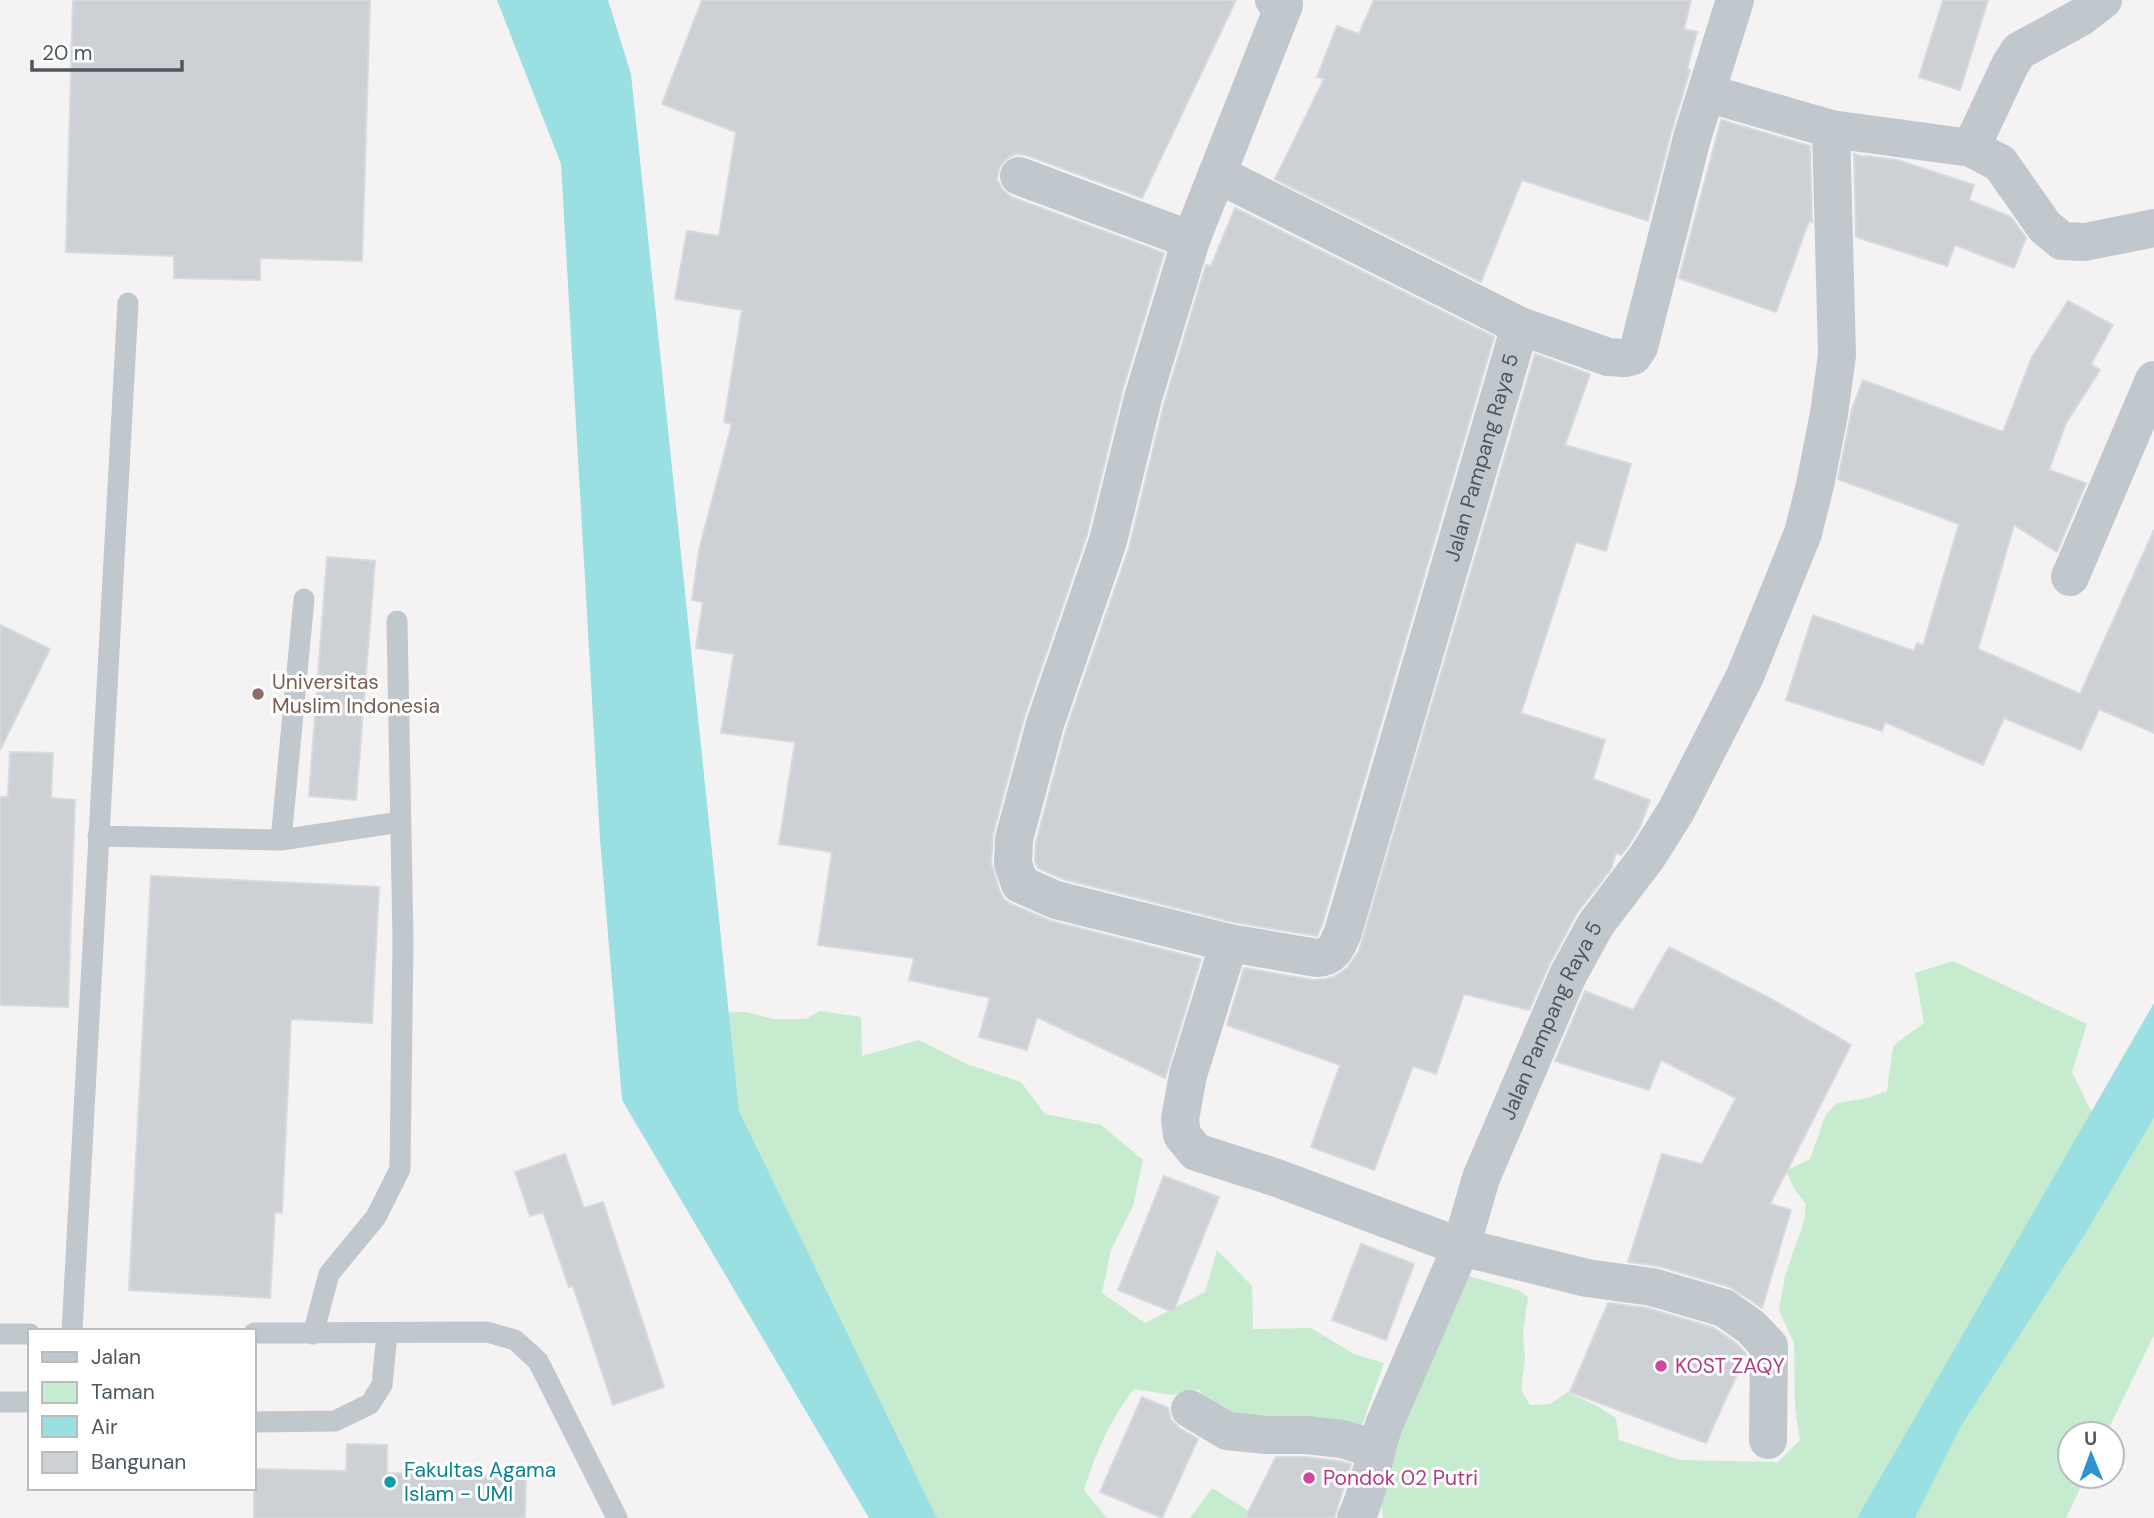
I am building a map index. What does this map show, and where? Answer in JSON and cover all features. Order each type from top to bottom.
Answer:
[{"type":"street","name":"Jalan Pampang Raya 5","points":[[1281,2],[1191,240],[1143,398],[1108,541],[1045,724],[1014,839],[1013,864],[1020,884],[1056,900],[1229,943],[1317,958],[1333,953],[1338,943],[1520,326],[1608,357],[1633,356],[1639,347],[1692,138],[1735,0]]},
{"type":"street","points":[[1971,148],[2019,51],[2081,17],[2103,0]]},
{"type":"street","points":[[1707,93],[1831,129],[1971,148],[2000,163],[2045,227],[2062,241],[2085,242],[2154,228]]},
{"type":"street","name":"Jalan Pampang Raya 5","points":[[1356,1518],[1361,1508],[1375,1449],[1461,1247],[1481,1178],[1568,975],[1596,924],[1647,857],[1676,811],[1745,676],[1803,533],[1829,414],[1837,355],[1831,129]]},
{"type":"street","points":[[1217,174],[1520,326]]},
{"type":"street","points":[[1019,176],[1191,240]]},
{"type":"street","points":[[2070,577],[2154,380]]},
{"type":"street","points":[[1229,943],[1188,1074],[1180,1119],[1182,1135],[1196,1152],[1277,1178],[1461,1247],[1587,1278],[1652,1287],[1724,1308],[1751,1327],[1769,1346],[1768,1440]]},
{"type":"street","points":[[1190,1409],[1227,1431],[1334,1438],[1375,1449]]},
{"type":"lane","points":[[72,1329],[128,303]]},
{"type":"lane","points":[[281,840],[304,599]]},
{"type":"lane","points":[[313,1334],[329,1274],[376,1217],[400,1169],[403,940],[397,621]]},
{"type":"lane","points":[[98,836],[281,840],[400,822]]},
{"type":"lane","points":[[256,1334],[488,1332],[515,1340],[538,1361],[617,1518]]},
{"type":"lane","points":[[256,1422],[335,1421],[370,1404],[382,1385],[387,1333]]},
{"type":"lane","points":[[0,1334],[28,1334]]},
{"type":"lane","points":[[0,1402],[28,1402]]},
{"type":"green space","points":[[1953,961],[2087,1024],[2072,1072],[2121,1173],[2154,1118],[2154,1335],[2113,1420],[2056,1420],[2056,1490],[2079,1490],[2066,1518],[1383,1518],[1380,1492],[1384,1460],[1461,1274],[1518,1290],[1528,1297],[1523,1334],[1525,1358],[1521,1390],[1530,1405],[1550,1404],[1568,1392],[1616,1418],[1619,1440],[1680,1460],[1778,1462],[1800,1440],[1795,1407],[1794,1343],[1779,1310],[1785,1276],[1804,1221],[1806,1204],[1795,1190],[1786,1171],[1810,1159],[1826,1114],[1837,1103],[1864,1099],[1887,1091],[1893,1046],[1924,1023],[1915,973]]},
{"type":"green space","points":[[820,1011],[861,1017],[862,1056],[919,1040],[967,1064],[1021,1082],[1045,1114],[1101,1125],[1143,1160],[1133,1206],[1111,1250],[1102,1293],[1145,1323],[1205,1292],[1217,1250],[1252,1286],[1253,1329],[1311,1328],[1354,1354],[1384,1363],[1361,1428],[1242,1418],[1224,1411],[1198,1390],[1173,1395],[1134,1389],[1105,1437],[1084,1490],[1107,1518],[912,1518],[663,1014],[746,1012],[774,1019],[806,1019]]},
{"type":"green space","points":[[1212,1488],[1249,1511],[1244,1518],[1190,1518]]},
{"type":"water","points":[[497,0],[608,0],[631,74],[739,1111],[937,1518],[869,1518],[622,1100],[600,839],[561,164]]},
{"type":"water","points":[[2154,1003],[2154,1118],[2085,1234],[1961,1426],[1915,1518],[1857,1518]]},
{"type":"building","points":[[73,0],[370,0],[362,261],[260,258],[260,280],[174,278],[174,256],[66,252]]},
{"type":"building","points":[[702,0],[1236,0],[1142,198],[1026,155],[1016,154],[1006,159],[999,168],[997,179],[1002,189],[1011,197],[1164,253],[1122,392],[1087,535],[1024,718],[993,834],[991,863],[1000,892],[1011,904],[1051,921],[1201,959],[1165,1078],[1037,1017],[1027,1050],[979,1037],[990,998],[909,980],[914,958],[818,945],[832,852],[779,844],[795,742],[721,733],[734,654],[696,648],[703,602],[692,600],[699,550],[732,424],[724,422],[742,310],[675,299],[687,231],[719,236],[736,132],[662,104]]},
{"type":"building","points":[[1374,0],[1691,0],[1684,29],[1697,32],[1687,69],[1690,70],[1648,221],[1522,180],[1481,282],[1275,179],[1324,79],[1317,77],[1337,26],[1359,34]]},
{"type":"building","points":[[1943,0],[1988,0],[1960,90],[1919,77]]},
{"type":"building","points":[[1721,120],[1810,146],[1812,222],[1809,221],[1776,312],[1679,278]]},
{"type":"building","points":[[1854,154],[1897,160],[1974,185],[1969,200],[2011,217],[2026,238],[2014,268],[1955,245],[1947,266],[1856,237]]},
{"type":"building","points":[[1235,208],[1494,337],[1317,936],[1233,922],[1063,879],[1038,868],[1035,861],[1036,842],[1066,730],[1129,548],[1164,404],[1206,265],[1211,266]]},
{"type":"building","points":[[2068,301],[2113,325],[2091,364],[2100,370],[2066,423],[2049,470],[2086,483],[2057,552],[2014,525],[1978,649],[2080,694],[2154,530],[2154,733],[2099,709],[2081,750],[2004,718],[1983,765],[1885,722],[1882,731],[1786,700],[1813,615],[1914,651],[1917,643],[1923,646],[1959,524],[1838,479],[1852,409],[1863,380],[2003,432],[2032,357]]},
{"type":"building","points":[[1535,354],[1590,374],[1565,445],[1631,464],[1606,551],[1576,542],[1521,713],[1605,740],[1593,779],[1650,800],[1640,827],[1629,845],[1621,855],[1616,853],[1611,869],[1577,913],[1529,1010],[1464,994],[1436,1074],[1413,1066],[1374,1170],[1311,1147],[1340,1065],[1227,1025],[1244,968],[1313,980],[1326,979],[1347,968],[1359,951]]},
{"type":"building","points":[[327,557],[375,561],[356,800],[309,796]]},
{"type":"building","points":[[0,625],[50,649],[0,750]]},
{"type":"building","points":[[10,752],[53,753],[51,798],[75,800],[68,1007],[0,1005],[0,797],[8,797]]},
{"type":"building","points":[[151,876],[379,887],[372,1023],[291,1019],[282,1213],[275,1212],[270,1298],[129,1290]]},
{"type":"building","points":[[1669,947],[1773,1000],[1851,1045],[1770,1204],[1791,1210],[1762,1308],[1730,1287],[1658,1266],[1628,1262],[1662,1154],[1702,1164],[1736,1098],[1661,1060],[1649,1090],[1555,1061],[1585,991],[1633,1010]]},
{"type":"building","points":[[565,1154],[584,1208],[603,1202],[664,1387],[613,1405],[573,1286],[569,1287],[543,1212],[530,1216],[515,1172]]},
{"type":"building","points":[[1164,1176],[1219,1197],[1173,1312],[1118,1290]]},
{"type":"building","points":[[1361,1244],[1414,1264],[1386,1340],[1332,1320]]},
{"type":"building","name":"KOST ZAQY","points":[[1608,1303],[1647,1308],[1714,1328],[1746,1354],[1706,1443],[1570,1392]]},
{"type":"building","points":[[1142,1397],[1168,1408],[1171,1420],[1198,1439],[1162,1518],[1100,1492]]},
{"type":"building","name":"Fakultas Agama Islam - UMI","points":[[347,1444],[387,1445],[387,1473],[526,1476],[525,1518],[254,1518],[256,1469],[346,1471]]},
{"type":"building","name":"Pondok 02 Putri","points":[[1276,1457],[1306,1457],[1351,1464],[1334,1518],[1245,1518]]},
{"type":"place","name":"Universitas Muslim Indonesia","points":[[258,694]]},
{"type":"place","name":"KOST ZAQY","points":[[1661,1366]]},
{"type":"place","name":"Pondok 02 Putri","points":[[1309,1478]]},
{"type":"place","name":"Fakultas Agama Islam - UMI","points":[[390,1482]]}]
